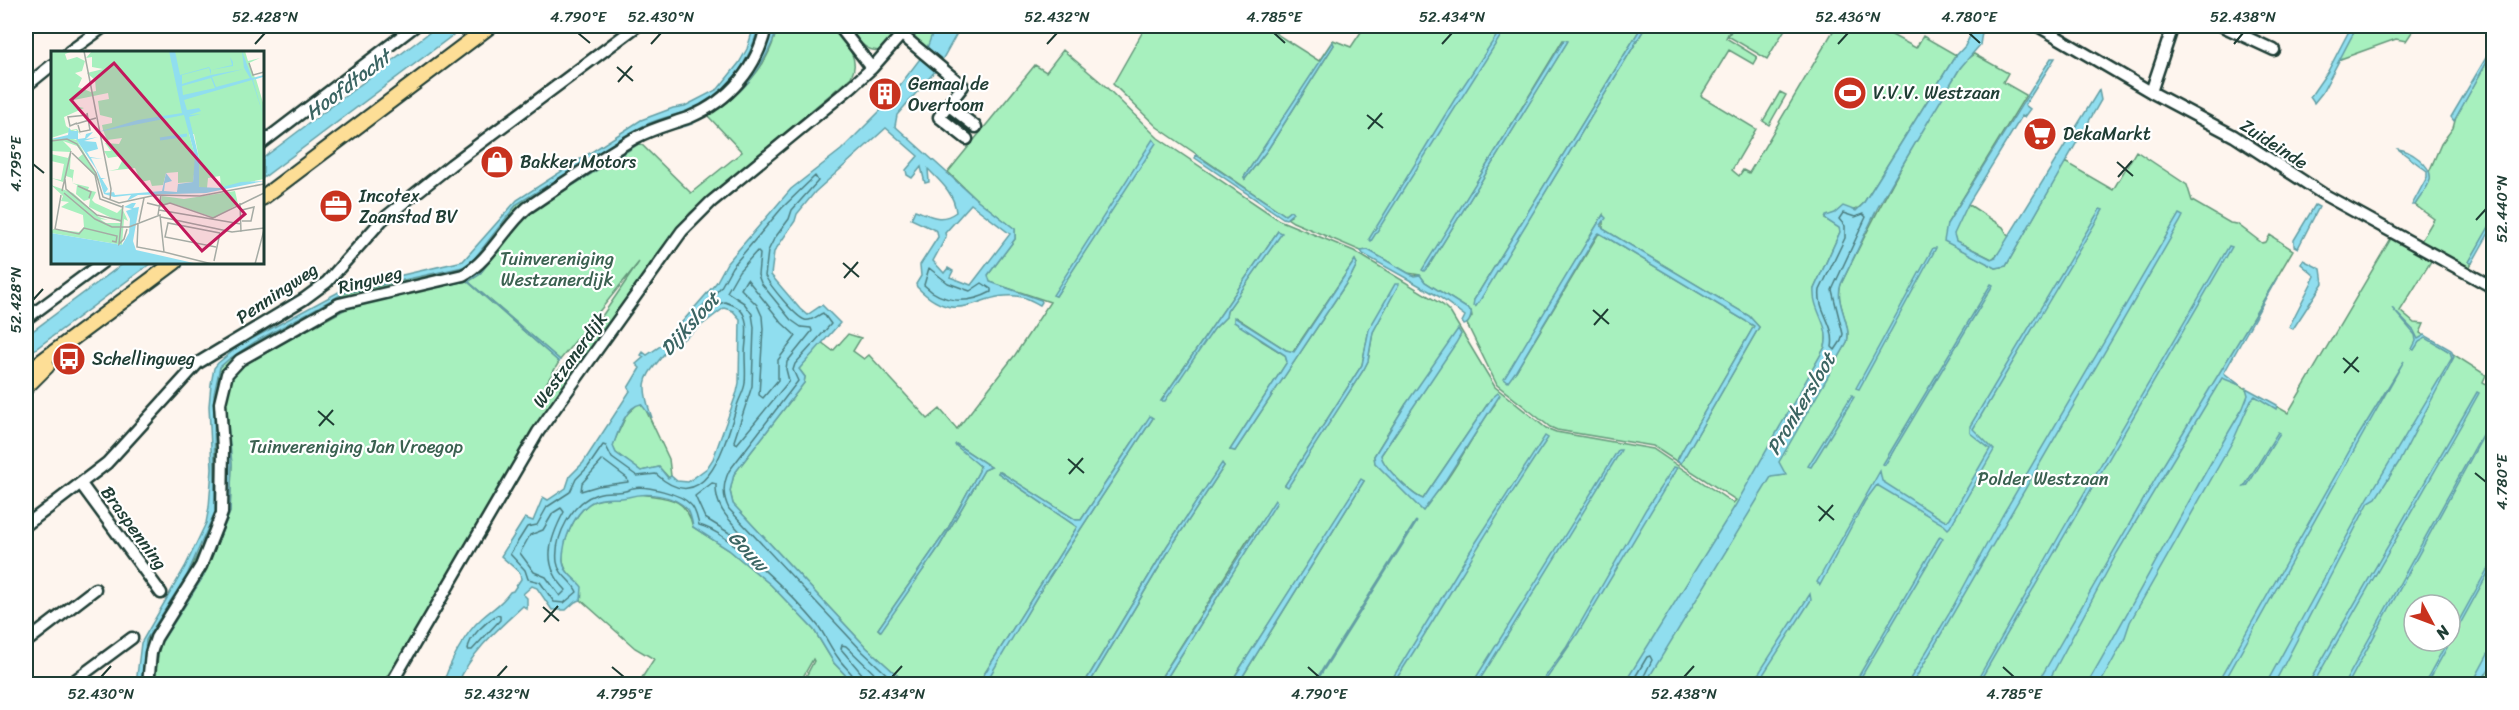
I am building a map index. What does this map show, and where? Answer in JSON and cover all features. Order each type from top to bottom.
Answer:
[{"type":"main road","points":[[264,196],[490,26]]},
{"type":"main road","points":[[26,373],[172,264]]},
{"type":"main road","points":[[26,387],[88,327]]},
{"type":"street","points":[[70,51],[105,26]]},
{"type":"street","points":[[264,141],[415,26]]},
{"type":"street","name":"Penningweg","points":[[26,525],[107,463],[198,363],[304,299],[327,282],[382,220],[451,165],[636,26]]},
{"type":"street","name":"Ringweg","points":[[148,684],[151,653],[156,639],[201,566],[222,513],[223,448],[220,403],[227,374],[240,360],[339,304],[463,275],[471,270],[482,261],[527,208],[633,139],[660,125],[689,117],[726,96],[750,68],[764,39],[766,26]]},
{"type":"street","points":[[839,26],[872,68]]},
{"type":"street","name":"Westzanerdijk","points":[[391,684],[538,432],[688,224],[711,202],[823,112],[872,68],[909,26]]},
{"type":"street","name":"Zuideinde","points":[[2038,26],[2151,92],[2234,136],[2323,194],[2493,288]]},
{"type":"street","points":[[2151,92],[2173,26]]},
{"type":"street","points":[[2222,26],[2248,31],[2274,50]]},
{"type":"street","points":[[902,35],[963,86],[939,117],[967,139]]},
{"type":"street","points":[[26,86],[51,66]]},
{"type":"street","points":[[948,105],[976,127]]},
{"type":"street","points":[[27,316],[100,264]]},
{"type":"street","name":"Braspenning","points":[[81,484],[160,593]]},
{"type":"street","points":[[26,642],[95,589]]},
{"type":"street","points":[[70,684],[132,638]]},
{"type":"green space","points":[[759,26],[765,26],[761,40],[734,86],[696,111],[659,123],[529,203],[472,268],[363,294],[226,372],[219,509],[202,558],[154,636],[146,684],[142,684],[146,640],[187,575],[201,548],[216,505],[214,394],[220,367],[255,342],[344,293],[463,267],[471,263],[517,204],[643,126],[696,108],[719,94],[744,63]]},
{"type":"green space","name":"Tuinvereniging Jan Vroegop","points":[[777,26],[832,26],[853,56],[854,70],[851,77],[690,213],[654,258],[570,384],[529,436],[427,616],[382,684],[155,684],[159,646],[203,577],[230,512],[232,464],[226,425],[228,497],[226,518],[201,577],[158,646],[153,684],[151,684],[153,653],[159,639],[197,578],[221,523],[225,502],[224,423],[228,423],[228,418],[224,418],[224,393],[225,385],[230,375],[237,366],[256,352],[298,330],[300,334],[307,330],[305,326],[346,303],[459,279],[480,265],[523,216],[532,207],[641,137],[660,127],[701,115],[691,122],[650,134],[530,210],[511,230],[480,271],[470,278],[355,302],[307,327],[309,329],[353,305],[467,281],[559,362],[546,384],[583,344],[639,262],[560,360],[469,281],[479,275],[513,231],[532,211],[640,143],[691,193],[742,152],[707,115],[731,99],[752,78],[768,54]],"holes":[[[295,333],[296,336],[242,366],[230,377],[243,363]]]},
{"type":"green space","points":[[848,26],[902,26],[884,50],[877,51],[863,45]]},
{"type":"green space","points":[[915,26],[937,26],[926,51],[915,40],[913,34]]},
{"type":"green space","name":"Polder Westzaan","points":[[1146,26],[1264,26],[1319,61],[1333,40],[1351,47],[1365,26],[1642,26],[1474,300],[1476,306],[1646,26],[1732,26],[1726,38],[1757,57],[1753,64],[1729,50],[1701,96],[1756,129],[1732,170],[1739,176],[1743,170],[1749,173],[1836,26],[1875,26],[1916,48],[1923,36],[1956,55],[1863,204],[1855,210],[1835,214],[1825,219],[1840,228],[1840,232],[1814,289],[1825,325],[1825,347],[1752,478],[1785,475],[1778,462],[1847,343],[1847,328],[1839,291],[1841,284],[1927,121],[1960,68],[1974,54],[2008,73],[2003,82],[2026,95],[1947,224],[1949,243],[1996,268],[2006,266],[2065,162],[2113,190],[2136,151],[2187,185],[2192,201],[2230,223],[2237,224],[2262,243],[2266,242],[2270,235],[2293,250],[2220,374],[2288,413],[2393,235],[2433,258],[2400,311],[2414,323],[2424,324],[2420,333],[2486,375],[2483,382],[2493,388],[2493,684],[1238,684],[1364,481],[1361,480],[1230,684],[1163,684],[1277,501],[1247,541],[1157,684],[1089,684],[1173,544],[1224,466],[1222,464],[1167,546],[1084,684],[984,684],[1039,593],[1153,418],[1132,443],[1081,520],[1076,520],[999,471],[998,473],[1077,527],[978,684],[907,684],[867,648],[733,504],[730,491],[734,474],[804,383],[805,377],[799,369],[821,342],[833,351],[848,334],[861,338],[853,351],[864,359],[869,355],[928,419],[940,409],[957,429],[1015,355],[1050,302],[990,282],[988,275],[1015,239],[1015,229],[975,198],[948,172],[1035,65],[1046,72],[1063,50],[1103,84],[1158,138],[1279,220],[1354,251],[1443,305],[1450,312],[1495,387],[1546,428],[1556,432],[1653,449],[1733,503],[1736,500],[1653,446],[1550,427],[1497,385],[1467,324],[1472,316],[1471,311],[1425,282],[1420,275],[1408,273],[1368,250],[1361,251],[1293,222],[1287,218],[1291,216],[1290,211],[1285,215],[1157,127],[1113,84]],"holes":[[[1563,40],[1567,42],[1428,267],[1423,270]],[[1333,43],[1334,45],[1268,149],[1245,179],[1244,177]],[[1153,140],[1155,143],[1056,296],[1054,295]],[[1603,215],[1603,229],[1749,316],[1759,327],[1681,463],[1677,460],[1754,326],[1599,233],[1516,371],[1505,379]],[[1278,231],[1281,234],[1227,311],[1226,317],[1214,329],[1161,401]],[[1355,260],[1357,264],[1351,276],[1235,451],[1230,450],[1287,362],[1285,355],[1262,341],[1235,317],[1286,350],[1293,352]],[[1398,285],[1373,332],[1368,361],[1364,369],[1288,486],[1285,485],[1362,365],[1369,329]],[[1461,334],[1381,455],[1386,466],[1398,480],[1423,499],[1491,399],[1495,404],[1442,486],[1421,508],[1375,463],[1374,456],[1406,404]],[[956,444],[991,467],[984,470],[939,547],[880,631],[878,629],[947,530],[980,466]]]},
{"type":"green space","points":[[1734,26],[1787,26],[1767,59],[1728,36]]},
{"type":"green space","points":[[2355,26],[2416,26],[2406,41],[2396,39],[2335,61]]},
{"type":"green space","points":[[2493,51],[2493,227],[2490,226],[2469,262],[2472,263],[2469,268],[2421,241],[2434,219],[2415,205],[2430,179],[2429,172],[2441,144],[2453,128],[2456,117]]},
{"type":"green space","points":[[1780,92],[1786,95],[1769,125],[1763,121]]},
{"type":"green space","points":[[1968,204],[2003,227],[2009,237],[2002,250],[1992,259],[1956,241],[1953,234]]},
{"type":"green space","points":[[639,403],[644,406],[669,459],[671,476],[669,478],[659,467],[641,471],[616,453],[612,446],[627,414]]},
{"type":"green space","points":[[635,493],[664,497],[679,503],[689,516],[693,527],[729,550],[771,585],[814,630],[834,663],[854,684],[802,684],[813,659],[799,684],[638,684],[654,659],[635,648],[581,600],[581,589],[566,570],[563,558],[563,549],[569,531],[584,508],[595,501]]},
{"type":"water","points":[[438,26],[465,26],[264,177],[264,157]]},
{"type":"water","points":[[754,26],[759,26],[744,63],[719,94],[696,108],[643,126],[517,204],[471,263],[463,267],[344,293],[255,342],[220,367],[214,394],[215,512],[187,575],[146,640],[142,684],[136,684],[141,643],[185,567],[206,523],[212,469],[209,406],[214,368],[218,363],[239,346],[346,288],[463,261],[517,200],[641,120],[685,106],[718,89],[747,49]]},
{"type":"water","points":[[772,26],[777,26],[776,33],[764,59],[749,81],[731,99],[707,115],[737,92],[751,75],[767,47]]},
{"type":"water","points":[[935,26],[961,26],[937,69],[897,115],[895,126],[975,198],[1015,229],[1015,239],[988,275],[990,282],[1042,302],[1040,305],[1024,298],[1007,296],[958,307],[946,306],[932,300],[917,287],[916,284],[921,276],[920,265],[938,237],[937,231],[911,219],[915,210],[941,218],[956,212],[955,205],[946,188],[928,169],[929,182],[925,183],[921,167],[912,178],[907,175],[906,170],[918,156],[886,128],[815,192],[797,214],[795,221],[774,252],[771,275],[800,309],[807,315],[822,305],[840,323],[799,369],[805,377],[804,383],[734,474],[730,491],[733,504],[867,648],[907,684],[854,684],[834,663],[814,630],[771,585],[729,550],[693,527],[688,510],[668,498],[635,495],[592,502],[582,510],[569,531],[563,554],[564,566],[582,587],[581,600],[566,610],[552,610],[537,588],[532,586],[523,594],[527,598],[527,609],[523,606],[486,642],[470,662],[458,684],[443,684],[469,632],[513,591],[521,579],[520,573],[501,556],[525,518],[533,521],[543,497],[548,500],[566,488],[570,476],[583,463],[630,391],[628,388],[640,368],[636,364],[644,357],[641,355],[643,352],[647,355],[665,343],[670,346],[650,372],[645,385],[645,394],[652,418],[641,404],[631,409],[617,434],[613,446],[616,453],[641,471],[659,467],[668,478],[671,476],[677,481],[688,482],[707,468],[713,459],[739,383],[740,319],[733,311],[724,308],[677,344],[669,337],[716,283],[727,263],[791,189],[841,150],[881,110],[926,51]],"holes":[[[971,204],[1010,234],[971,285],[950,277],[953,271],[948,268],[944,273],[933,261],[946,237],[945,233]]]},
{"type":"water","points":[[1503,26],[1507,26],[1371,241],[1369,239],[1458,94]]},
{"type":"water","points":[[1642,26],[1646,26],[1479,302],[1473,306],[1474,300]]},
{"type":"water","name":"Pronkersloot","points":[[1975,26],[1983,26],[1980,45],[1960,68],[1897,174],[1878,207],[1841,284],[1839,291],[1847,328],[1847,343],[1779,462],[1786,475],[1771,477],[1645,684],[1624,684],[1735,506],[1825,347],[1826,332],[1814,297],[1814,289],[1840,232],[1839,228],[1825,219],[1826,216],[1835,213],[1843,206],[1856,211],[1863,204],[1954,58],[1965,46]]},
{"type":"water","points":[[2350,29],[2355,30],[2322,93],[2314,103],[2310,97],[2328,71]]},
{"type":"water","points":[[1564,40],[1568,41],[1428,267],[1422,270]]},
{"type":"water","points":[[1333,42],[1334,45],[1268,149],[1245,179],[1244,177]]},
{"type":"water","points":[[2493,46],[2493,51],[2454,121],[2451,117]]},
{"type":"water","points":[[2051,58],[2055,58],[2025,105],[2030,109],[2024,117],[2022,116],[1968,204],[1954,234],[1956,241],[1991,259],[1996,257],[2099,90],[2101,100],[2006,266],[1996,268],[1944,241],[1947,224]]},
{"type":"water","points":[[700,118],[691,124],[652,135],[532,211],[513,231],[479,275],[469,281],[560,360],[559,362],[467,281],[353,305],[307,328],[355,302],[470,278],[480,271],[511,230],[530,210],[650,134]]},
{"type":"water","points":[[1153,139],[1156,143],[1056,296],[1053,295]]},
{"type":"water","points":[[2398,149],[2419,159],[2430,174],[2429,183],[2415,205],[2412,205],[2427,177],[2427,171]]},
{"type":"water","points":[[1196,155],[1285,215],[1290,211],[1293,213],[1286,219],[1283,218],[1195,158]]},
{"type":"water","points":[[2315,205],[2319,207],[2298,248],[2294,246],[2294,240]]},
{"type":"water","points":[[2100,209],[2103,210],[1973,429],[1994,450],[1950,527],[1948,529],[1877,485],[1865,501],[1820,585],[1817,582],[1880,471],[1882,481],[1943,520],[1947,521],[1950,518],[1990,449],[1970,433],[1970,426]]},
{"type":"water","points":[[2179,214],[2183,216],[2180,222],[1914,684],[1907,684],[1949,614],[2002,516]]},
{"type":"water","points":[[1603,215],[1606,218],[1601,225],[1603,229],[1749,316],[1759,327],[1681,463],[1677,461],[1683,449],[1754,326],[1599,233],[1516,371],[1508,382],[1504,379]]},
{"type":"water","points":[[2489,227],[2493,227],[2493,230],[2472,263],[2469,262]]},
{"type":"water","points":[[1278,231],[1282,233],[1227,311],[1226,317],[1214,329],[1165,401],[1161,401]]},
{"type":"water","points":[[2229,246],[2232,247],[1978,684],[1975,684],[2062,531]]},
{"type":"water","points":[[1933,248],[1936,248],[1859,389],[1856,388]]},
{"type":"water","points":[[1368,250],[1414,276],[1420,275],[1425,282],[1471,311],[1469,321],[1464,325],[1462,322],[1465,316],[1438,296],[1361,251]]},
{"type":"water","points":[[1355,260],[1357,264],[1351,276],[1235,451],[1230,450],[1287,362],[1285,355],[1234,322],[1234,317],[1286,350],[1294,352]]},
{"type":"water","points":[[2303,260],[2321,269],[2323,283],[2293,329],[2289,327],[2315,276],[2301,264]]},
{"type":"water","points":[[123,264],[150,264],[26,356],[26,336]]},
{"type":"water","points":[[2277,278],[2224,373],[2240,385],[2222,378],[2117,553],[2047,684],[2037,684],[2164,464]]},
{"type":"water","points":[[1395,284],[1399,284],[1373,332],[1368,361],[1364,369],[1288,487],[1285,485],[1362,365],[1369,329]]},
{"type":"water","points":[[1991,284],[1993,285],[1885,465],[1883,464]]},
{"type":"water","points":[[2392,308],[2414,331],[2418,339],[2425,335],[2451,350],[2454,357],[2399,462],[2376,498],[2369,502],[2274,684],[2266,684],[2368,498],[2452,358],[2450,352],[2426,338],[2419,342],[2414,350],[2412,349],[2416,341],[2415,335]]},
{"type":"water","points":[[1458,329],[1461,334],[1456,343],[1381,455],[1383,460],[1406,487],[1423,499],[1491,399],[1498,393],[1500,395],[1423,511],[1375,463],[1374,456],[1406,404]]},
{"type":"water","points":[[2404,361],[2223,684],[2217,684],[2354,443]]},
{"type":"water","points":[[2246,388],[2277,405],[2276,409],[2255,396],[2251,400],[2234,439],[2130,622],[2124,640],[2100,684],[2087,684],[2243,408],[2248,395]]},
{"type":"water","points":[[2477,392],[2479,393],[2464,420],[2313,684],[2308,684]]},
{"type":"water","points":[[1852,395],[1854,397],[1811,467],[1808,466]]},
{"type":"water","points":[[2493,415],[2348,684],[2344,684]]},
{"type":"water","points":[[1150,416],[1153,418],[1039,593],[991,674],[984,684],[978,684],[1077,527],[998,473],[999,471],[1076,520],[1081,520]]},
{"type":"water","points":[[226,425],[228,425],[232,464],[230,512],[203,577],[159,646],[153,684],[156,652],[161,640],[201,577],[226,518],[228,497]]},
{"type":"water","points":[[2278,432],[2280,433],[2247,486],[2244,487]]},
{"type":"water","points":[[1545,436],[1548,438],[1413,653],[1393,684],[1389,684],[1469,553]]},
{"type":"water","points":[[956,444],[991,467],[984,470],[939,547],[881,631],[878,629],[947,530],[979,471],[980,466]]},
{"type":"water","points":[[1618,450],[1621,450],[1489,665],[1477,684],[1472,684]]},
{"type":"water","points":[[1222,463],[1224,466],[1173,544],[1089,684],[1084,684],[1167,546]]},
{"type":"water","points":[[1674,467],[1677,468],[1578,633],[1543,684],[1540,684],[1566,648],[1646,509]]},
{"type":"water","points":[[1361,479],[1364,481],[1238,684],[1230,684]]},
{"type":"water","points":[[1275,500],[1277,502],[1163,684],[1157,684]]},
{"type":"water","points":[[1940,536],[1943,538],[1857,684],[1854,684]]},
{"type":"water","points":[[2493,559],[2493,564],[2462,620],[2462,615]]},
{"type":"water","points":[[1810,594],[1811,600],[1757,684],[1752,684]]},
{"type":"water","points":[[2493,645],[2493,662],[2480,684],[2472,684]]},
{"type":"water","points":[[2441,653],[2444,653],[2427,684],[2424,684]]},
{"type":"waterway","points":[[1314,684],[1416,522]]},
{"type":"place","name":"V.V.V. Westzaan","points":[[1850,93]]},
{"type":"place","name":"Gemaal de Overtoom","points":[[885,94]]},
{"type":"place","name":"DekaMarkt","points":[[2040,134]]},
{"type":"place","name":"Bakker Motors","points":[[497,162]]},
{"type":"place","name":"Incotex Zaanstad BV","points":[[336,206]]},
{"type":"place","name":"Schellingweg","points":[[69,359]]},
{"type":"water label","name":"Hoofdtocht","points":[[348,85]]},
{"type":"water label","name":"Dijksloot","points":[[690,324]]},
{"type":"water label","name":"Gouw","points":[[748,551]]},
{"type":"park label","name":"Tuinvereniging Westzanerdijk","points":[[557,269]]}]
